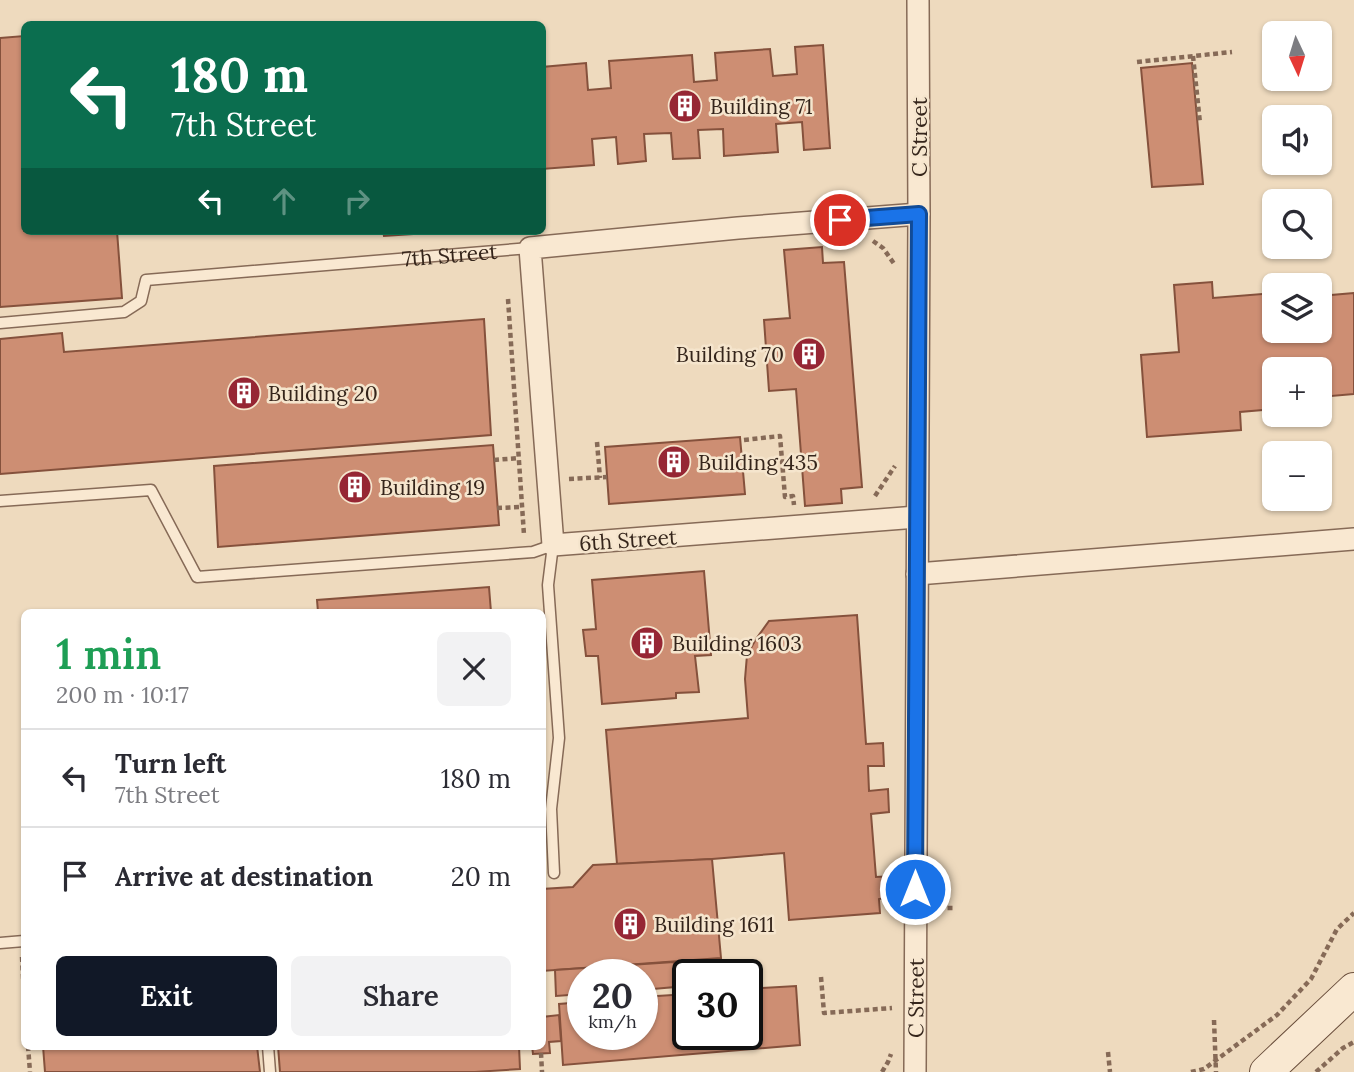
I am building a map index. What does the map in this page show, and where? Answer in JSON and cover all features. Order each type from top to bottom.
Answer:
[{"type":"street","name":"C Street","points":[[915,1072],[918,0]]},
{"type":"street","name":"7th Street","points":[[530,248],[919,214]]},
{"type":"street","name":"6th Street","points":[[530,248],[553,545],[917,517]]},
{"type":"street","points":[[917,574],[1354,539]]},
{"type":"street","points":[[1266,1072],[1354,989]]},
{"type":"lane","name":"7th Street","points":[[0,323],[124,312],[141,301],[146,280],[530,248]]},
{"type":"lane","points":[[0,501],[151,490],[197,577],[533,552],[553,545],[548,585],[559,738],[551,809],[554,873]]},
{"type":"lane","points":[[0,943],[21,945]]},
{"type":"lane","points":[[268,1050],[270,1072]]},
{"type":"path","points":[[1136,62],[1232,52]]},
{"type":"path","points":[[1193,56],[1200,123]]},
{"type":"path","points":[[872,241],[883,248],[896,267]]},
{"type":"path","points":[[508,292],[524,535],[516,539]]},
{"type":"path","points":[[744,440],[780,436],[785,497],[793,496],[795,513]]},
{"type":"path","points":[[597,442],[600,478]]},
{"type":"path","points":[[494,460],[519,458]]},
{"type":"path","points":[[871,502],[895,465]]},
{"type":"path","points":[[548,480],[607,477]]},
{"type":"path","points":[[497,508],[522,506]]},
{"type":"path","points":[[939,908],[957,908]]},
{"type":"path","points":[[1191,1072],[1204,1069],[1277,1015],[1311,979],[1337,929],[1354,913]]},
{"type":"path","points":[[821,976],[824,1013],[892,1008]]},
{"type":"path","points":[[1214,1020],[1216,1072]]},
{"type":"path","points":[[1316,1072],[1343,1048],[1354,1042]]},
{"type":"path","points":[[28,1050],[30,1072]]},
{"type":"path","points":[[1108,1052],[1110,1072]]},
{"type":"path","points":[[541,1054],[542,1072]]},
{"type":"building","points":[[21,36],[21,235],[117,235],[122,298],[0,307],[0,38]]},
{"type":"building","name":"Building 71","points":[[823,45],[830,148],[804,150],[802,122],[776,124],[778,152],[724,156],[723,129],[698,130],[700,158],[673,159],[671,133],[644,134],[646,161],[618,164],[616,137],[592,139],[594,165],[546,169],[546,67],[586,63],[588,90],[611,88],[609,61],[692,55],[694,82],[717,80],[715,53],[770,49],[773,76],[797,74],[795,47]]},
{"type":"building","points":[[1192,63],[1203,184],[1152,187],[1141,68]]},
{"type":"building","name":"Building 70","points":[[822,247],[823,263],[844,262],[862,487],[841,489],[842,503],[805,506],[796,389],[769,391],[764,320],[790,318],[784,250]]},
{"type":"building","points":[[1212,282],[1213,298],[1262,294],[1262,343],[1332,343],[1332,295],[1354,293],[1354,394],[1332,396],[1332,357],[1262,357],[1262,410],[1240,412],[1241,430],[1147,437],[1141,355],[1179,352],[1174,285]]},
{"type":"building","name":"Building 20","points":[[484,319],[491,435],[0,474],[0,339],[62,333],[64,352]]},
{"type":"building","name":"Building 435","points":[[740,437],[745,494],[609,504],[605,447]]},
{"type":"building","name":"Building 19","points":[[493,445],[499,525],[218,547],[214,466]]},
{"type":"building","name":"Building 1603","points":[[704,571],[711,655],[695,656],[699,692],[676,693],[676,698],[602,704],[598,656],[586,656],[583,630],[596,629],[592,580]]},
{"type":"building","points":[[489,587],[491,609],[318,609],[317,600]]},
{"type":"building","points":[[857,615],[866,744],[883,743],[884,766],[868,766],[869,791],[888,789],[889,812],[871,814],[876,877],[892,876],[894,897],[879,899],[880,913],[789,920],[784,853],[617,864],[606,730],[748,718],[745,679],[747,655],[769,621]]},
{"type":"building","name":"Building 1611","points":[[712,859],[721,958],[672,959],[672,962],[658,963],[658,959],[567,959],[567,969],[546,971],[546,889],[573,887],[593,865]]},
{"type":"building","points":[[672,962],[672,987],[658,989],[658,963]]},
{"type":"building","points":[[567,969],[567,995],[556,996],[555,970]]},
{"type":"building","points":[[796,986],[800,1045],[763,1048],[763,988]]},
{"type":"building","points":[[672,995],[672,1050],[741,1050],[563,1065],[559,1004],[567,1003],[567,1050],[658,1050],[658,996]]},
{"type":"building","points":[[559,1015],[561,1041],[549,1042],[550,1053],[533,1054],[532,1050],[546,1050],[546,1017]]},
{"type":"building","points":[[43,1050],[257,1050],[260,1072],[45,1072]]},
{"type":"building","points":[[278,1050],[519,1050],[520,1069],[475,1072],[280,1072]]},
{"type":"place","name":"Building 71","points":[[685,106]]},
{"type":"place","name":"Building 70","points":[[809,354]]},
{"type":"place","name":"Building 20","points":[[244,393]]},
{"type":"place","name":"Building 435","points":[[674,462]]},
{"type":"place","name":"Building 19","points":[[355,487]]},
{"type":"place","name":"Building 1603","points":[[647,643]]},
{"type":"place","name":"Building 1611","points":[[630,924]]},
{"type":"route","points":[[840,220],[919,214],[915,889]]}]
